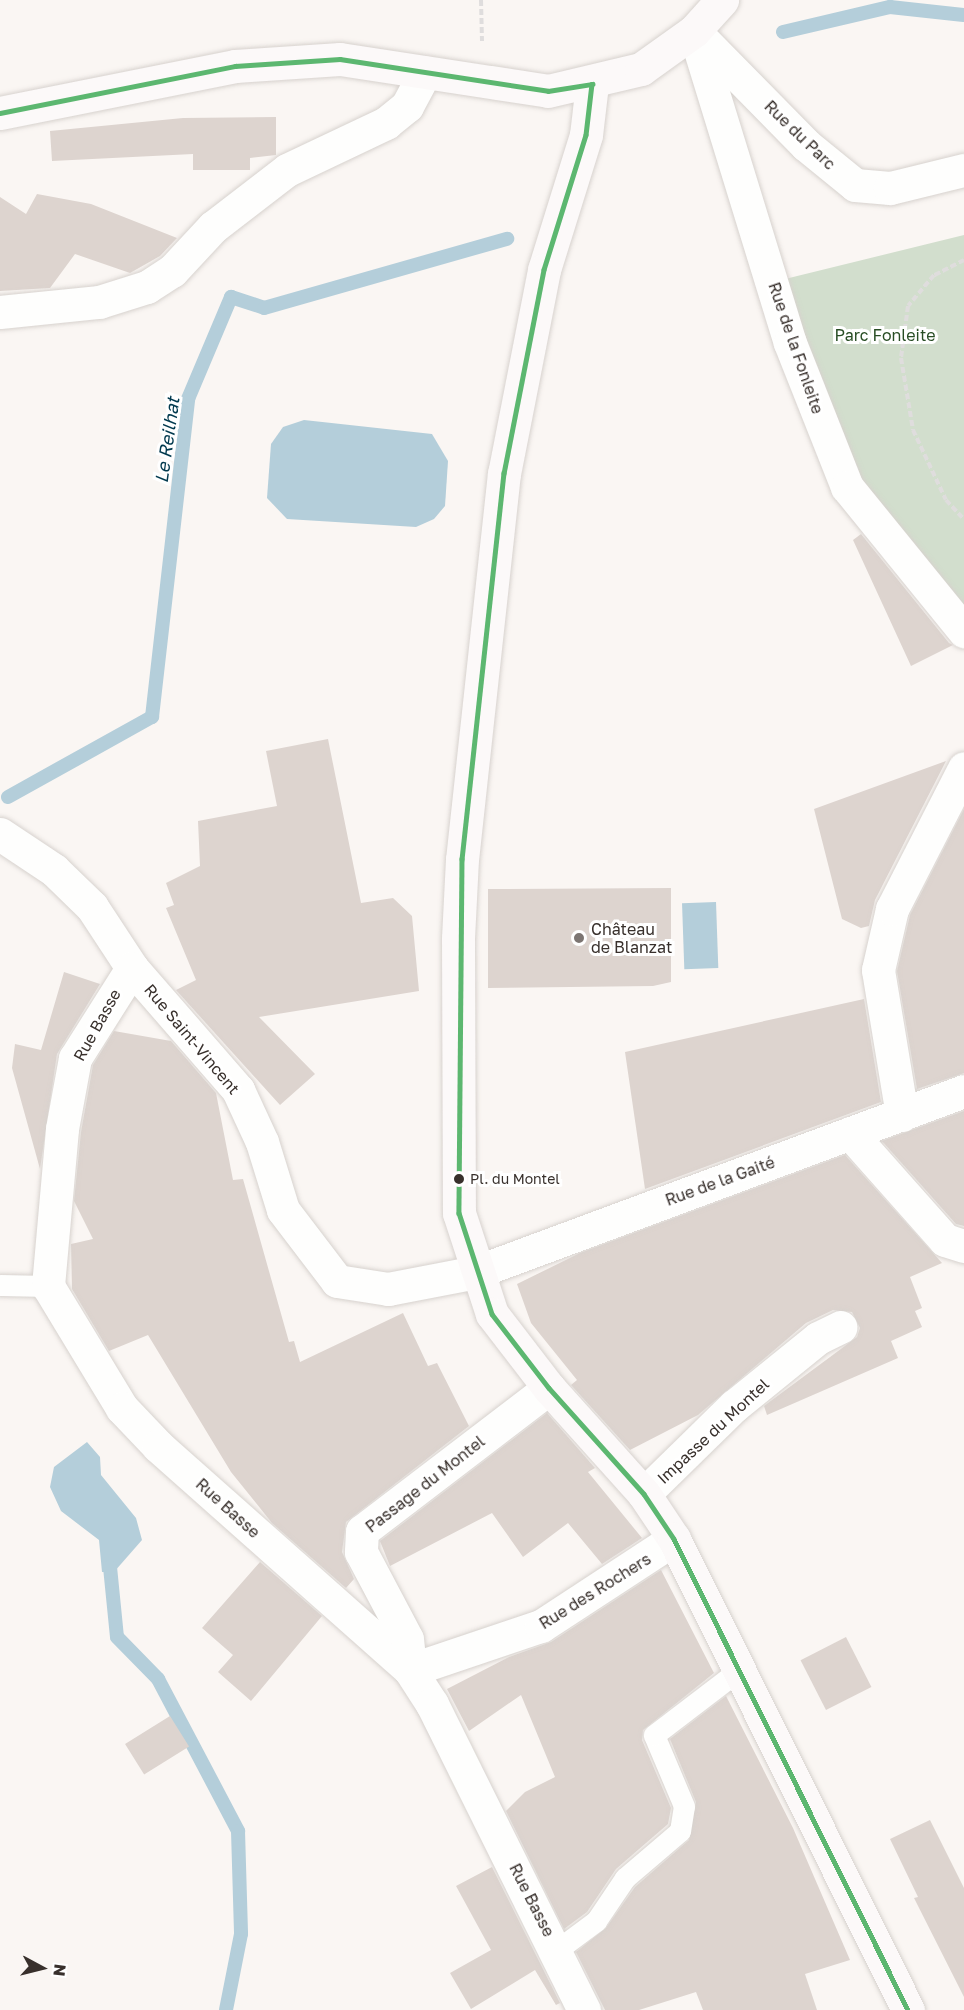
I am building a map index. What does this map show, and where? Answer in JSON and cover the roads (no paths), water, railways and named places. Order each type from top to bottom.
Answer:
[{"type":"street","points":[[0,113],[235,66],[340,59],[548,91],[592,84],[641,69],[694,31],[722,0]]},
{"type":"street","name":"Rue du Parc","points":[[694,31],[806,145],[855,184],[890,188],[964,170]]},
{"type":"street","name":"Rue de la Fonleite","points":[[694,31],[790,344],[847,487],[964,631]]},
{"type":"street","points":[[0,312],[99,302],[147,287],[172,271],[213,227],[287,170],[386,123],[407,106],[425,72]]},
{"type":"street","points":[[592,84],[586,135],[544,270],[504,473],[462,859],[456,1163],[459,1213],[476,1272],[492,1314],[549,1388],[644,1494],[674,1539],[908,2010]]},
{"type":"street","points":[[902,1115],[878,970],[892,909],[964,768]]},
{"type":"street","name":"Rue Saint-Vincent","points":[[0,834],[54,870],[84,900],[132,968],[238,1090],[262,1142],[283,1210],[337,1281],[388,1289],[476,1272]]},
{"type":"street","name":"Rue Basse","points":[[132,968],[75,1058],[62,1129],[48,1286],[129,1416],[410,1670],[432,1704],[557,1950],[584,2010]]},
{"type":"street","name":"Rue de la Gaité","points":[[476,1272],[964,1091]]},
{"type":"street","points":[[850,1133],[945,1240],[964,1246]]},
{"type":"street","name":"Impasse du Montel","points":[[644,1494],[734,1406],[818,1338],[841,1327]]},
{"type":"street","name":"Passage du Montel","points":[[410,1670],[407,1639],[361,1552],[362,1531],[549,1388]]},
{"type":"street","name":"Rue des Rochers","points":[[410,1670],[541,1626],[674,1539]]},
{"type":"lane","points":[[0,1285],[48,1286]]},
{"type":"lane","points":[[557,1950],[596,1921],[625,1878],[680,1831],[684,1806],[654,1735],[739,1670]]},
{"type":"water","points":[[304,420],[432,434],[448,461],[445,506],[434,519],[416,527],[287,519],[267,498],[271,444],[283,427]]},
{"type":"water","points":[[716,902],[718,968],[684,969],[682,903]]},
{"type":"water","points":[[87,1442],[100,1457],[101,1475],[136,1518],[142,1540],[114,1572],[102,1572],[99,1540],[61,1511],[50,1487],[54,1467]]},
{"type":"waterway","name":"Le Reilhat","points":[[783,32],[890,7],[964,15]]},
{"type":"waterway","name":"Le Reilhat","points":[[8,797],[152,717],[188,399],[231,297],[264,308],[507,239]]},
{"type":"waterway","points":[[110,1567],[117,1637],[158,1679],[238,1831],[241,1934],[226,2010]]},
{"type":"place","name":"Château de Blanzat","points":[[579,938]]},
{"type":"place","name":"Pl. du Montel","points":[[459,1179]]},
{"type":"park label","name":"Parc Fonleite","points":[[885,335]]}]
